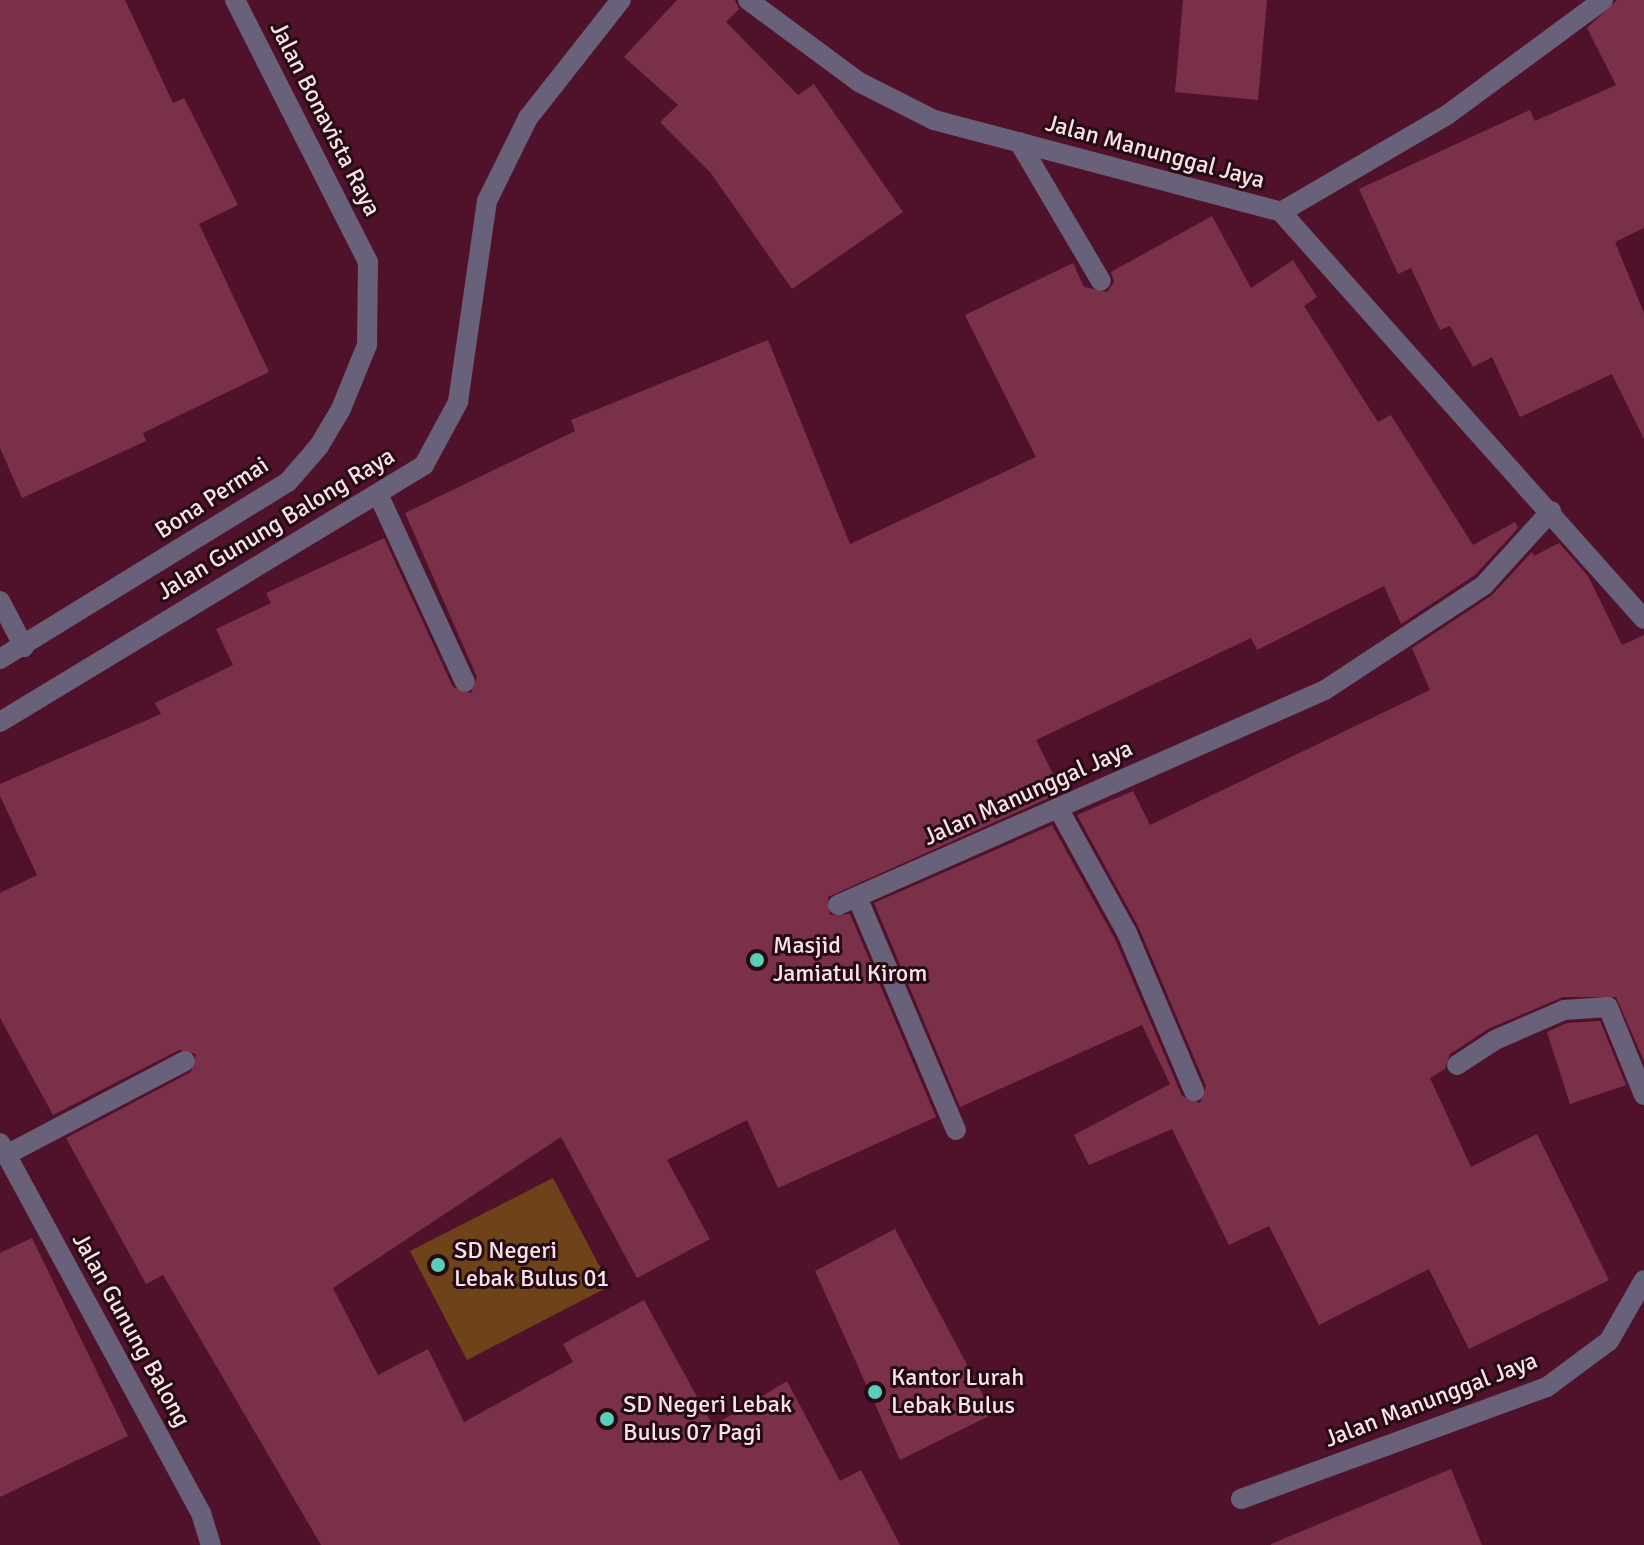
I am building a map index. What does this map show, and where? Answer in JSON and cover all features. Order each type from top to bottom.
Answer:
[{"type":"street","name":"Jalan Bonavista Raya","points":[[235,0],[368,262]]},
{"type":"street","name":"Jalan Gunung Balong Raya","points":[[0,722],[424,465],[458,402],[487,201],[528,118],[621,0]]},
{"type":"street","name":"Jalan Manunggal Jaya","points":[[748,0],[859,82],[934,120],[1281,212],[1551,511],[1644,619]]},
{"type":"street","points":[[1281,212],[1447,115],[1603,0]]},
{"type":"street","points":[[1019,142],[1101,281]]},
{"type":"street","name":"Bona Permai","points":[[0,659],[288,482],[319,446],[355,377],[367,345],[368,262]]},
{"type":"street","points":[[378,494],[465,682]]},
{"type":"street","name":"Jalan Manunggal Jaya","points":[[956,1130],[848,901],[1325,690],[1484,585],[1551,511]]},
{"type":"street","points":[[0,601],[24,647]]},
{"type":"street","points":[[1058,808],[1127,933],[1194,1091]]},
{"type":"street","points":[[1457,1065],[1495,1040],[1564,1010],[1608,1007],[1644,1095]]},
{"type":"street","points":[[3,1149],[185,1061]]},
{"type":"street","name":"Jalan Gunung Balong","points":[[3,1149],[201,1513],[211,1545]]},
{"type":"street","name":"Jalan Manunggal Jaya","points":[[1241,1499],[1547,1387],[1609,1341],[1644,1280]]},
{"type":"shaded area","points":[[553,1178],[610,1286],[467,1360],[410,1251]]},
{"type":"building","points":[[0,0],[125,0],[173,103],[184,98],[238,205],[199,224],[269,372],[143,433],[146,441],[22,498],[0,448]]},
{"type":"building","points":[[677,0],[735,0],[739,9],[726,22],[798,95],[814,84],[903,212],[792,289],[710,172],[660,122],[678,105],[624,57]]},
{"type":"building","points":[[1183,0],[1267,0],[1258,100],[1175,92]]},
{"type":"building","points":[[1617,0],[1644,0],[1644,228],[1615,242],[1644,313],[1644,439],[1612,374],[1520,417],[1492,357],[1473,367],[1450,326],[1440,330],[1411,268],[1398,274],[1359,189],[1530,110],[1535,121],[1616,85],[1587,28]]},
{"type":"building","points":[[1212,216],[1251,288],[1293,260],[1317,297],[1304,306],[1378,422],[1391,415],[1473,545],[1515,522],[1518,528],[1475,575],[1401,624],[1384,586],[1257,650],[1251,638],[1036,740],[1062,792],[828,897],[830,915],[850,914],[936,1117],[778,1188],[747,1120],[667,1160],[710,1239],[637,1278],[561,1137],[333,1288],[378,1375],[428,1349],[464,1422],[573,1362],[563,1344],[644,1300],[713,1426],[787,1381],[840,1481],[861,1470],[900,1545],[321,1545],[163,1275],[146,1284],[66,1138],[191,1072],[196,1054],[179,1050],[53,1115],[0,1018],[0,893],[37,875],[0,796],[0,784],[161,714],[155,703],[233,665],[216,629],[271,603],[266,593],[384,538],[453,687],[471,693],[477,677],[405,513],[575,431],[571,420],[768,340],[850,544],[1036,457],[965,315],[1073,263],[1084,287],[1107,292],[1114,282],[1111,272]]},
{"type":"building","points":[[1559,543],[1588,576],[1622,645],[1644,635],[1644,1061],[1616,997],[1563,997],[1488,1029],[1450,1054],[1445,1069],[1430,1078],[1471,1167],[1537,1134],[1609,1280],[1469,1349],[1429,1269],[1319,1325],[1269,1226],[1229,1245],[1172,1129],[1089,1165],[1074,1135],[1170,1084],[1142,1025],[960,1107],[874,903],[1052,825],[1115,939],[1182,1096],[1200,1103],[1206,1086],[1139,928],[1077,815],[1133,791],[1150,825],[1430,690],[1412,648],[1491,596],[1532,552],[1534,556]]},
{"type":"building","points":[[1600,1021],[1626,1085],[1570,1104],[1547,1032],[1567,1023]]},
{"type":"building","points":[[895,1229],[993,1414],[900,1460],[815,1271]]},
{"type":"building","points":[[32,1238],[128,1436],[0,1497],[0,1253]]},
{"type":"building","points":[[1451,1469],[1482,1545],[1271,1545],[1271,1544]]},
{"type":"place","name":"Masjid Jamiatul Kirom","points":[[757,960]]},
{"type":"place","name":"SD Negeri Lebak Bulus 01","points":[[438,1265]]},
{"type":"place","name":"Kantor Lurah Lebak Bulus","points":[[875,1392]]},
{"type":"place","name":"SD Negeri Lebak Bulus 07 Pagi","points":[[607,1419]]}]
